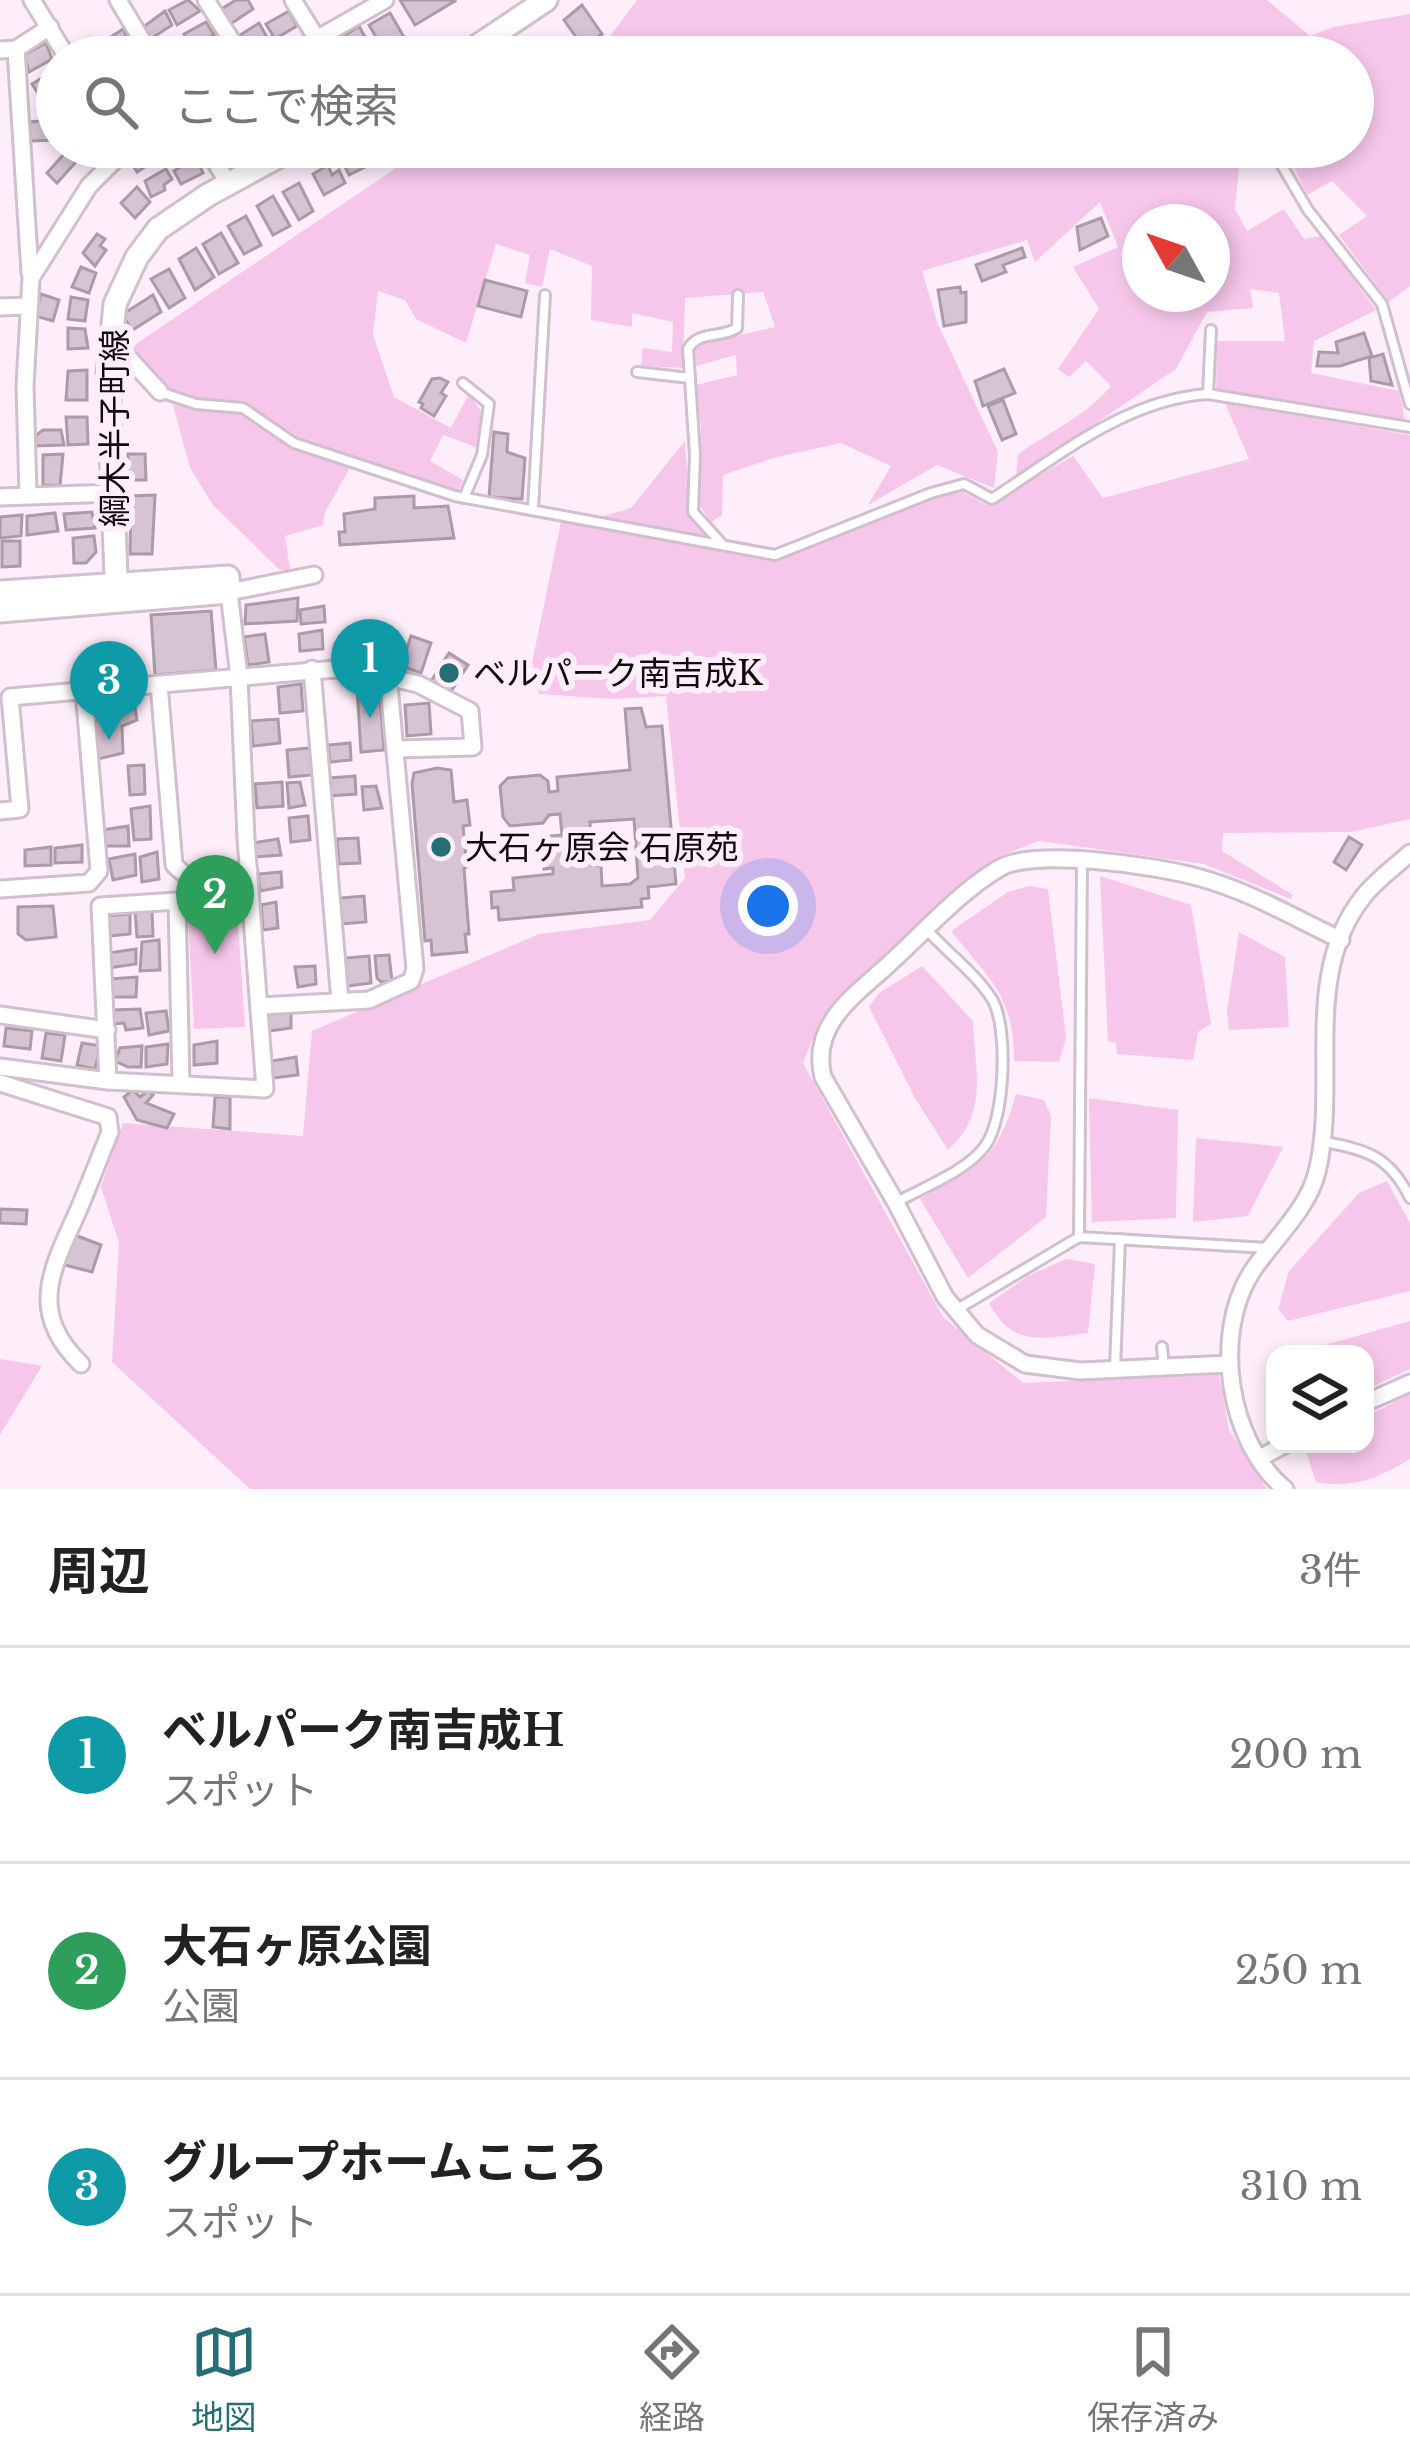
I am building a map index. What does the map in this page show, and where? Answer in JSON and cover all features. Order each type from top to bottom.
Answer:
[{"type":"street","points":[[32,0],[55,36]]},
{"type":"street","points":[[118,0],[139,36]]},
{"type":"street","points":[[206,0],[229,36]]},
{"type":"street","points":[[293,0],[315,36]]},
{"type":"street","points":[[322,36],[385,0]]},
{"type":"street","points":[[492,36],[546,0]]},
{"type":"street","points":[[28,495],[25,386],[31,278],[8,49],[50,27]]},
{"type":"street","points":[[31,278],[105,168]]},
{"type":"street","points":[[219,168],[229,184]]},
{"type":"street","name":"綱木半子町線","points":[[116,592],[110,351],[115,304],[137,257],[158,229],[258,168]]},
{"type":"street","points":[[0,307],[28,306]]},
{"type":"street","points":[[110,351],[128,357],[160,392]]},
{"type":"street","points":[[0,497],[112,493]]},
{"type":"street","points":[[0,592],[229,592],[314,575]]},
{"type":"street","points":[[0,611],[116,592]]},
{"type":"street","points":[[0,1067],[108,1081],[266,1088],[248,871],[239,676],[229,592]]},
{"type":"street","points":[[0,811],[20,809],[10,697],[348,668],[418,684],[470,711],[472,747],[397,749]]},
{"type":"street","points":[[312,669],[340,1001]]},
{"type":"street","points":[[260,1006],[369,1000],[411,981],[415,969],[388,675]]},
{"type":"street","points":[[159,684],[174,865],[184,875],[248,871]]},
{"type":"street","points":[[0,890],[89,883],[99,871],[84,690]]},
{"type":"street","points":[[1285,1489],[1270,1476],[1241,1425],[1229,1364],[1243,1292],[1249,1275],[1314,1187],[1324,1142],[1331,959],[1362,897],[1410,853]]},
{"type":"street","points":[[1229,1364],[1115,1370],[1025,1364],[976,1335],[955,1311],[823,1077],[818,1059],[831,1020],[1000,867],[1027,858],[1082,860],[1197,877],[1341,940]]},
{"type":"street","points":[[108,1081],[100,906],[177,901],[182,1082]]},
{"type":"street","points":[[0,1015],[107,1030]]},
{"type":"street","points":[[0,1084],[108,1117],[110,1132],[50,1269],[48,1312],[65,1349],[81,1364]]},
{"type":"street","points":[[1374,1399],[1410,1383]]},
{"type":"street","points":[[1260,1458],[1269,1453]]},
{"type":"lane","points":[[1284,168],[1308,209],[1382,304],[1410,404]]},
{"type":"lane","points":[[532,508],[545,296]]},
{"type":"lane","points":[[723,545],[693,512],[695,455],[688,349],[693,341],[737,328],[738,296]]},
{"type":"lane","points":[[1208,394],[1211,330]]},
{"type":"lane","points":[[637,372],[690,378]]},
{"type":"lane","points":[[463,383],[489,404],[482,455],[464,497]]},
{"type":"lane","points":[[160,392],[196,404],[243,408],[294,443],[464,497],[775,555],[964,484],[992,499],[1108,424],[1184,395],[1208,394],[1410,427]]},
{"type":"lane","points":[[1078,1237],[1082,860]]},
{"type":"lane","points":[[896,1203],[985,1148],[998,1107],[1001,1025],[992,1000],[927,930]]},
{"type":"lane","points":[[1324,1142],[1381,1159],[1400,1178],[1410,1198]]},
{"type":"lane","points":[[955,1311],[1078,1237],[1270,1248]]},
{"type":"lane","points":[[1115,1370],[1120,1239]]},
{"type":"lane","points":[[1162,1347],[1164,1369]]},
{"type":"shaded area","points":[[637,0],[1267,0],[1310,36],[610,36]]},
{"type":"shaded area","points":[[1410,14],[1410,286],[1389,302],[1339,235],[1367,216],[1332,181],[1307,195],[1295,168],[1374,168],[1374,36],[1310,36],[1333,27]]},
{"type":"shaded area","points":[[396,168],[1239,168],[1235,209],[1247,231],[1284,209],[1304,239],[1322,236],[1376,310],[1314,341],[1311,373],[1399,391],[1405,420],[1216,389],[1217,341],[1285,341],[1279,293],[1250,289],[1253,308],[1230,310],[1230,204],[1122,204],[1122,312],[1207,312],[1176,369],[1016,477],[1018,454],[1079,415],[1111,386],[1086,361],[1069,377],[1058,369],[1099,309],[1073,267],[1118,247],[1100,202],[1035,262],[1027,240],[922,271],[937,322],[998,452],[994,488],[937,465],[868,505],[891,466],[841,443],[723,475],[722,515],[711,522],[699,505],[701,427],[696,385],[737,375],[736,355],[696,366],[694,351],[700,344],[775,327],[763,292],[685,298],[683,368],[641,366],[643,348],[672,352],[673,322],[632,313],[632,327],[591,320],[592,266],[550,249],[542,287],[525,283],[530,255],[496,244],[466,343],[416,319],[405,300],[378,291],[373,335],[394,397],[451,428],[469,394],[485,417],[478,448],[443,435],[430,461],[463,480],[458,492],[295,438],[247,403],[195,399],[167,387],[130,348]]},
{"type":"shaded area","points":[[1225,403],[1410,435],[1410,819],[1351,832],[1223,833],[1222,851],[1293,895],[1291,899],[1204,864],[1039,841],[996,858],[822,1016],[803,1063],[943,1317],[1023,1383],[1219,1375],[1229,1430],[1267,1489],[250,1489],[112,1362],[119,1243],[101,1187],[123,1123],[303,1136],[312,1031],[539,934],[650,920],[685,878],[666,696],[613,699],[539,694],[532,663],[561,522],[777,560],[929,499],[963,492],[987,505],[1073,456],[1103,498],[1249,459]]},
{"type":"shaded area","points":[[173,405],[242,414],[290,447],[351,466],[325,512],[323,525],[285,536],[290,570],[280,570],[213,505],[190,468]]},
{"type":"shaded area","points":[[685,441],[690,517],[716,542],[600,517],[631,508]]},
{"type":"shaded area","points":[[1100,876],[1191,905],[1211,1024],[1198,1032],[1193,1060],[1117,1054],[1116,1043],[1108,1041]]},
{"type":"shaded area","points":[[235,878],[245,1027],[194,1029],[186,880]]},
{"type":"shaded area","points":[[1029,886],[1048,889],[1066,1038],[1059,1062],[1014,1061],[1004,1004],[951,931],[1008,892]]},
{"type":"shaded area","points":[[1239,932],[1285,957],[1289,1027],[1229,1030],[1227,1011]]},
{"type":"shaded area","points":[[922,966],[973,1021],[977,1091],[969,1121],[948,1150],[915,1098],[869,1007],[879,993]]},
{"type":"shaded area","points":[[1016,1094],[1044,1100],[1051,1116],[1046,1217],[968,1278],[920,1199],[983,1159],[1001,1134]]},
{"type":"shaded area","points":[[1089,1098],[1178,1110],[1176,1218],[1092,1222]]},
{"type":"shaded area","points":[[1196,1138],[1283,1147],[1248,1216],[1193,1222]]},
{"type":"shaded area","points":[[1387,1181],[1410,1223],[1410,1291],[1288,1321],[1278,1309],[1289,1271],[1359,1193]]},
{"type":"shaded area","points":[[1066,1259],[1095,1264],[1088,1333],[1031,1337],[1008,1328],[989,1303],[1028,1276]]},
{"type":"shaded area","points":[[1410,1321],[1410,1369],[1374,1386],[1374,1345],[1325,1345]]},
{"type":"shaded area","points":[[0,1359],[42,1366],[0,1435]]},
{"type":"shaded area","points":[[1410,1394],[1410,1459],[1365,1480],[1316,1482],[1307,1453],[1374,1453],[1374,1412]]},
{"type":"building","points":[[188,0],[200,11],[177,25],[169,10]]},
{"type":"building","points":[[236,0],[248,0],[253,9],[229,25],[223,8]]},
{"type":"building","points":[[400,0],[454,0],[455,1],[415,25]]},
{"type":"building","points":[[582,5],[602,34],[575,36],[564,20]]},
{"type":"building","points":[[165,11],[172,25],[155,36],[147,36],[142,28]]},
{"type":"building","points":[[289,11],[297,26],[273,36],[266,24]]},
{"type":"building","points":[[390,13],[403,36],[375,36],[369,25]]},
{"type":"building","points":[[206,22],[214,35],[185,36]]},
{"type":"building","points":[[259,23],[266,36],[239,36]]},
{"type":"building","points":[[359,26],[364,36],[344,36]]},
{"type":"building","points":[[36,48],[36,68],[29,72],[24,55]]},
{"type":"building","points":[[36,121],[36,141],[31,141],[29,122]]},
{"type":"building","points":[[52,168],[71,168],[57,183],[47,173]]},
{"type":"building","points":[[201,168],[203,173],[181,184],[174,171]]},
{"type":"building","points":[[323,168],[329,168],[332,175],[339,170],[345,183],[324,195],[313,174]]},
{"type":"building","points":[[166,169],[172,179],[165,190],[151,197],[145,181]]},
{"type":"building","points":[[299,183],[313,211],[299,220],[283,192]]},
{"type":"building","points":[[137,187],[150,202],[135,218],[121,203]]},
{"type":"building","points":[[273,196],[290,226],[273,235],[257,206]]},
{"type":"building","points":[[246,216],[261,245],[244,254],[228,226]]},
{"type":"building","points":[[1101,218],[1108,236],[1080,250],[1077,227]]},
{"type":"building","points":[[221,233],[238,263],[219,274],[203,244]]},
{"type":"building","points":[[97,234],[105,239],[100,246],[106,250],[95,266],[83,253]]},
{"type":"building","points":[[196,248],[214,277],[195,290],[179,259]]},
{"type":"building","points":[[1022,248],[1025,257],[1003,265],[1006,272],[982,281],[976,265]]},
{"type":"building","points":[[81,267],[96,273],[89,293],[72,287]]},
{"type":"building","points":[[169,269],[185,298],[169,308],[151,279]]},
{"type":"building","points":[[485,280],[527,291],[521,317],[478,306]]},
{"type":"building","points":[[960,287],[961,293],[966,292],[966,322],[944,326],[938,290]]},
{"type":"building","points":[[41,294],[59,300],[53,321],[35,316]]},
{"type":"building","points":[[153,295],[161,312],[131,331],[123,314]]},
{"type":"building","points":[[71,297],[88,300],[85,321],[68,319]]},
{"type":"building","points":[[68,328],[85,329],[88,348],[68,349]]},
{"type":"building","points":[[1364,333],[1372,356],[1340,366],[1317,366],[1319,352],[1338,353],[1336,342]]},
{"type":"building","points":[[1383,354],[1392,385],[1371,381],[1369,358]]},
{"type":"building","points":[[1004,369],[1015,393],[983,406],[975,381]]},
{"type":"building","points":[[87,370],[87,400],[66,400],[68,371]]},
{"type":"building","points":[[432,379],[448,382],[441,393],[446,396],[434,416],[419,402]]},
{"type":"building","points":[[1003,400],[1016,434],[1002,440],[988,406]]},
{"type":"building","points":[[66,417],[87,417],[88,444],[68,445]]},
{"type":"building","points":[[43,430],[61,430],[64,445],[33,446],[35,436]]},
{"type":"building","points":[[494,432],[508,434],[507,452],[525,458],[522,499],[489,497]]},
{"type":"building","points":[[63,454],[60,486],[43,485],[43,455]]},
{"type":"building","points":[[128,454],[145,454],[146,480],[128,480]]},
{"type":"building","points":[[155,495],[152,554],[130,554],[131,496]]},
{"type":"building","points":[[414,496],[414,508],[448,506],[454,538],[340,545],[344,514],[375,509],[375,498]]},
{"type":"building","points":[[92,512],[95,528],[66,530],[64,514]]},
{"type":"building","points":[[55,513],[58,531],[27,535],[27,516]]},
{"type":"building","points":[[22,515],[21,536],[0,538],[0,517]]},
{"type":"building","points":[[94,536],[96,552],[86,563],[74,563],[73,538]]},
{"type":"building","points":[[2,541],[20,541],[20,566],[2,567]]},
{"type":"building","points":[[298,598],[297,621],[245,624],[246,605]]},
{"type":"building","points":[[324,606],[325,622],[301,624],[300,610]]},
{"type":"building","points":[[211,611],[216,670],[155,675],[151,615]]},
{"type":"building","points":[[375,627],[397,632],[390,665],[368,660]]},
{"type":"building","points":[[322,630],[323,649],[300,651],[299,634]]},
{"type":"building","points":[[265,634],[269,662],[248,665],[244,637]]},
{"type":"building","points":[[411,636],[431,643],[421,673],[401,666]]},
{"type":"building","name":"ベルパーク南吉成K","points":[[449,653],[468,665],[450,693],[431,681]]},
{"type":"building","points":[[301,684],[303,711],[280,713],[278,687]]},
{"type":"building","points":[[379,685],[384,750],[361,752],[357,687]]},
{"type":"building","points":[[133,696],[137,720],[122,726],[123,753],[98,759],[91,700]]},
{"type":"building","points":[[429,703],[431,734],[407,736],[405,705]]},
{"type":"building","points":[[641,708],[646,727],[662,726],[676,884],[648,887],[649,898],[641,899],[642,907],[499,920],[491,892],[514,890],[513,878],[553,874],[553,868],[544,869],[542,850],[551,849],[550,836],[562,835],[560,814],[549,815],[543,823],[510,826],[503,817],[500,786],[508,778],[540,775],[548,781],[549,792],[558,791],[557,777],[630,770],[625,709]],"holes":[[[634,819],[638,878],[630,884],[602,886],[601,865],[591,865],[590,822]]]},
{"type":"building","points":[[278,719],[280,743],[253,746],[251,721]]},
{"type":"building","points":[[350,743],[351,760],[330,762],[328,745]]},
{"type":"building","points":[[310,748],[312,775],[289,777],[287,750]]},
{"type":"building","points":[[144,765],[145,794],[130,795],[128,766]]},
{"type":"building","name":"大石ヶ原会 石原苑","points":[[451,770],[454,802],[467,800],[470,825],[463,826],[469,934],[465,934],[467,952],[432,955],[431,940],[425,941],[412,784],[414,773]]},
{"type":"building","points":[[355,776],[356,794],[330,796],[329,778]]},
{"type":"building","points":[[282,782],[283,806],[257,808],[255,784]]},
{"type":"building","points":[[300,782],[305,805],[289,808],[287,783]]},
{"type":"building","points":[[376,786],[382,808],[364,810],[362,787]]},
{"type":"building","points":[[150,806],[151,839],[134,840],[131,809]]},
{"type":"building","points":[[308,816],[310,840],[291,842],[289,818]]},
{"type":"building","points":[[128,826],[129,846],[104,846],[102,830]]},
{"type":"building","points":[[1349,837],[1362,845],[1346,870],[1334,862]]},
{"type":"building","points":[[358,838],[360,863],[339,864],[337,839]]},
{"type":"building","points":[[278,839],[281,855],[253,857],[253,843]]},
{"type":"building","points":[[82,845],[82,862],[55,863],[55,848]]},
{"type":"building","points":[[51,847],[51,865],[25,866],[25,850]]},
{"type":"building","points":[[157,852],[159,879],[142,882],[140,857]]},
{"type":"building","points":[[135,854],[136,875],[113,880],[109,859]]},
{"type":"building","points":[[281,872],[282,887],[260,891],[258,874]]},
{"type":"building","points":[[364,896],[366,922],[342,924],[339,898]]},
{"type":"building","points":[[276,902],[278,928],[263,930],[261,905]]},
{"type":"building","points":[[53,906],[56,937],[26,940],[18,934],[18,907]]},
{"type":"building","points":[[152,910],[153,936],[137,937],[135,911]]},
{"type":"building","points":[[130,914],[130,934],[109,936],[107,916]]},
{"type":"building","points":[[159,940],[160,970],[140,971],[142,942]]},
{"type":"building","points":[[136,949],[136,964],[108,968],[108,953]]},
{"type":"building","points":[[389,955],[392,981],[381,982],[375,956]]},
{"type":"building","points":[[369,956],[371,983],[347,986],[345,958]]},
{"type":"building","points":[[315,966],[316,984],[298,987],[295,967]]},
{"type":"building","points":[[137,977],[136,997],[111,997],[110,979]]},
{"type":"building","points":[[140,1009],[143,1028],[126,1030],[124,1023],[112,1024],[113,1010]]},
{"type":"building","points":[[166,1011],[169,1031],[149,1035],[146,1013]]},
{"type":"building","points":[[291,1012],[291,1028],[269,1031],[265,1013]]},
{"type":"building","points":[[6,1028],[32,1031],[30,1049],[4,1046]]},
{"type":"building","points":[[46,1033],[65,1035],[61,1061],[42,1058]]},
{"type":"building","points":[[217,1041],[217,1063],[194,1065],[194,1045]]},
{"type":"building","points":[[82,1043],[101,1046],[95,1069],[77,1065]]},
{"type":"building","points":[[168,1044],[167,1064],[146,1067],[146,1047]]},
{"type":"building","points":[[142,1046],[141,1067],[115,1061],[120,1048]]},
{"type":"building","points":[[296,1057],[298,1075],[273,1078],[272,1061]]},
{"type":"building","points":[[133,1090],[140,1097],[148,1091],[153,1095],[146,1103],[174,1114],[167,1128],[137,1120],[124,1097]]},
{"type":"building","points":[[215,1097],[230,1097],[230,1129],[213,1127]]},
{"type":"building","points":[[0,1209],[27,1210],[26,1224],[0,1223]]},
{"type":"building","points":[[75,1235],[101,1245],[92,1272],[61,1264]]},
{"type":"place","name":"ベルパーク南吉成K","points":[[449,673]]},
{"type":"place","name":"ベルパーク南吉成H","points":[[370,718]]},
{"type":"place","name":"グループホームこころ","points":[[109,740]]},
{"type":"place","name":"大石ヶ原会 石原苑","points":[[441,847]]},
{"type":"place","name":"大石ヶ原公園","points":[[215,954]]}]
